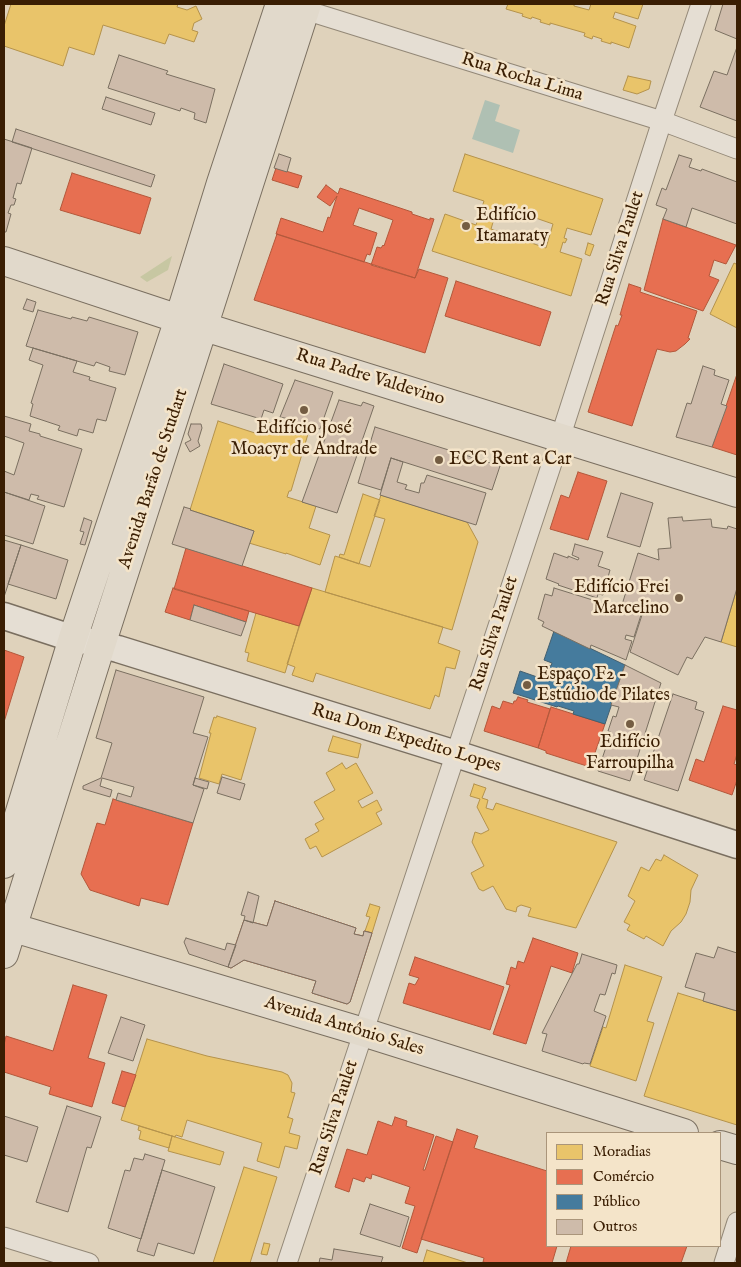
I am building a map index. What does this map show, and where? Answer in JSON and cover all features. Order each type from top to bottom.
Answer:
[{"type":"main road","name":"Avenida Barão de Studart","points":[[4,864],[74,638],[191,323],[297,6]]},
{"type":"main road","name":"Rua Padre Valdevino","points":[[4,261],[191,323],[737,493]]},
{"type":"main road","name":"Avenida Barão de Studart","points":[[4,954],[8,926],[101,645],[191,323]]},
{"type":"main road","name":"Avenida Antônio Sales","points":[[8,926],[363,1032],[681,1132]]},
{"type":"main road","points":[[721,1145],[737,1150]]},
{"type":"street","name":"Rua Silva Paulet","points":[[287,1263],[560,438],[701,4]]},
{"type":"street","name":"Rua Rocha Lima","points":[[297,6],[662,121],[737,150]]},
{"type":"street","name":"Rua Dom Expedito Lopes","points":[[4,616],[456,754],[737,844]]},
{"type":"street","points":[[724,1263],[737,1222]]},
{"type":"street","points":[[4,1237],[88,1263]]},
{"type":"green space","points":[[172,256],[168,270],[147,282],[140,277]]},
{"type":"shaded area","points":[[485,100],[500,105],[495,121],[520,130],[513,153],[472,139]]},
{"type":"building: Moradias","points":[[11,4],[178,4],[177,7],[187,10],[196,6],[202,19],[194,23],[192,30],[198,32],[194,42],[169,34],[165,44],[103,25],[94,55],[69,47],[63,66],[4,46],[4,26]]},
{"type":"building: Moradias","points":[[508,4],[574,4],[574,6],[589,10],[591,4],[643,4],[638,19],[615,12],[613,18],[636,26],[629,48],[601,41],[602,39],[593,36],[592,39],[584,36],[585,33],[540,22],[541,20],[532,17],[531,19],[522,16],[523,14],[506,9]]},
{"type":"building: Moradias","points":[[628,76],[651,81],[649,89],[637,94],[623,90]]},
{"type":"building: Moradias","name":"Edifício Itamaraty","points":[[465,154],[603,199],[591,235],[567,228],[564,238],[567,239],[565,243],[563,242],[560,252],[582,259],[571,296],[432,251],[445,214],[476,225],[484,201],[453,191]],"holes":[[[498,205],[553,224],[546,248],[491,229]]]},
{"type":"building: Moradias","points":[[588,243],[594,245],[590,256],[585,254]]},
{"type":"building: Moradias","points":[[737,261],[737,328],[710,314],[734,263],[736,264]]},
{"type":"building: Moradias","points":[[218,421],[261,435],[265,421],[308,434],[291,491],[289,491],[287,497],[316,506],[309,528],[330,535],[320,565],[249,543],[254,531],[190,510]]},
{"type":"building: Moradias","points":[[363,494],[380,500],[359,564],[339,557],[340,554],[344,555]]},
{"type":"building: Moradias","points":[[381,495],[467,522],[478,542],[452,630],[325,592],[335,556],[370,567],[385,519],[374,516]]},
{"type":"building: Moradias","points":[[312,588],[443,627],[438,643],[460,651],[455,669],[446,667],[439,697],[435,695],[430,709],[316,673],[313,682],[292,675],[295,667],[287,664]]},
{"type":"building: Moradias","points":[[737,588],[737,647],[721,642]]},
{"type":"building: Moradias","points":[[256,613],[299,626],[285,673],[247,661],[249,653],[245,652]]},
{"type":"building: Moradias","points":[[217,716],[256,728],[241,780],[222,774],[219,784],[199,778],[211,733],[209,733],[214,717],[216,718]]},
{"type":"building: Moradias","points":[[333,736],[361,744],[358,758],[328,751]]},
{"type":"building: Moradias","points":[[342,763],[346,769],[356,763],[373,793],[358,801],[362,808],[377,800],[382,810],[376,813],[382,824],[322,857],[316,846],[310,849],[305,839],[319,831],[315,824],[324,819],[314,802],[335,790],[326,773]]},
{"type":"building: Moradias","points":[[474,784],[486,788],[482,798],[488,800],[486,808],[493,810],[496,803],[617,842],[576,928],[528,916],[531,908],[521,905],[517,907],[516,912],[506,909],[493,886],[483,891],[479,889],[471,873],[484,866],[472,842],[475,832],[481,834],[489,830],[477,807],[480,799],[470,796]]},
{"type":"building: Moradias","points":[[664,855],[698,875],[691,890],[686,914],[681,922],[671,931],[663,946],[646,936],[644,939],[627,930],[630,925],[624,922],[635,901],[628,896],[641,867],[649,871],[656,859],[661,861]]},
{"type":"building: Moradias","points":[[370,904],[380,907],[372,933],[365,931],[370,917],[366,916]]},
{"type":"building: Moradias","points":[[625,965],[662,977],[647,1021],[654,1023],[636,1081],[590,1066],[603,1027],[606,1028]]},
{"type":"building: Moradias","points":[[678,993],[737,1011],[737,1125],[644,1096]]},
{"type":"building: Moradias","points":[[147,1039],[207,1056],[282,1072],[288,1075],[292,1083],[291,1092],[295,1093],[287,1117],[293,1119],[289,1133],[300,1136],[297,1149],[285,1146],[279,1168],[257,1161],[262,1143],[187,1120],[182,1137],[176,1135],[175,1137],[121,1120]]},
{"type":"building: Moradias","points":[[139,1126],[172,1136],[169,1148],[139,1139],[141,1131],[138,1130]]},
{"type":"building: Moradias","points":[[172,1136],[224,1152],[220,1165],[168,1151]]},
{"type":"building: Moradias","points":[[244,1167],[277,1177],[250,1263],[213,1263]]},
{"type":"building: Moradias","points":[[264,1243],[270,1244],[267,1255],[261,1254]]},
{"type":"building: Moradias","points":[[427,1250],[468,1263],[423,1263]]},
{"type":"building: Comércio","points":[[276,168],[302,176],[298,188],[272,180]]},
{"type":"building: Comércio","points":[[72,173],[151,198],[140,234],[60,210]]},
{"type":"building: Comércio","points":[[326,185],[338,194],[340,188],[412,212],[412,214],[430,220],[430,218],[434,219],[415,278],[371,265],[377,247],[381,248],[384,246],[393,220],[359,208],[353,225],[377,233],[370,255],[367,254],[364,262],[276,234],[281,218],[323,232],[337,196],[330,206],[317,197]]},
{"type":"building: Comércio","points":[[663,219],[736,245],[726,264],[714,260],[709,276],[719,280],[703,311],[644,290]]},
{"type":"building: Comércio","points":[[277,234],[415,278],[419,269],[448,278],[425,353],[254,300]]},
{"type":"building: Comércio","points":[[456,281],[551,312],[540,346],[445,316]]},
{"type":"building: Comércio","points":[[629,284],[641,288],[640,292],[697,311],[688,338],[690,339],[685,344],[676,351],[670,352],[657,349],[632,426],[588,412],[616,325],[618,326],[622,315],[620,315]]},
{"type":"building: Comércio","points":[[737,374],[737,455],[712,447]]},
{"type":"building: Comércio","points":[[578,472],[607,481],[588,540],[550,529],[561,495],[569,498]]},
{"type":"building: Comércio","points":[[186,548],[312,588],[299,626],[174,589]]},
{"type":"building: Comércio","points":[[173,588],[249,611],[246,622],[194,605],[190,620],[165,612]]},
{"type":"building: Comércio","points":[[4,650],[24,657],[4,722]]},
{"type":"building: Comércio","points":[[518,697],[528,700],[527,702],[550,709],[538,748],[484,731],[492,706],[500,709],[503,701],[513,704]]},
{"type":"building: Comércio","points":[[723,706],[737,710],[737,754],[734,764],[737,765],[737,780],[732,795],[689,780],[696,759],[704,762]]},
{"type":"building: Comércio","points":[[551,707],[605,724],[590,767],[546,753],[546,751],[538,748]]},
{"type":"building: Comércio","points":[[113,799],[193,823],[168,905],[141,898],[139,906],[90,890],[81,874],[97,823],[105,825]]},
{"type":"building: Comércio","points":[[275,901],[356,928],[354,934],[363,936],[364,931],[372,933],[350,1002],[347,1004],[312,993],[316,981],[244,960],[231,968],[228,967],[244,920],[267,926]]},
{"type":"building: Comércio","points":[[533,938],[578,953],[572,973],[551,966],[526,1044],[493,1034],[510,985],[506,984],[511,967],[516,969],[518,961],[524,963]]},
{"type":"building: Comércio","points":[[415,957],[504,987],[490,1030],[403,1003],[409,983],[415,985],[419,978],[409,975]]},
{"type":"building: Comércio","points":[[73,985],[107,995],[88,1058],[105,1063],[92,1107],[49,1094],[51,1087],[4,1072],[6,1036],[53,1051]]},
{"type":"building: Comércio","points":[[122,1071],[136,1075],[125,1107],[112,1103]]},
{"type":"building: Comércio","points":[[395,1117],[407,1121],[406,1126],[434,1135],[423,1170],[425,1170],[436,1136],[453,1142],[417,1253],[402,1248],[415,1206],[405,1203],[410,1187],[372,1174],[371,1179],[366,1177],[364,1182],[353,1178],[349,1192],[335,1187],[347,1149],[367,1155],[378,1121],[392,1126]]},
{"type":"building: Comércio","points":[[457,1129],[478,1136],[474,1148],[546,1171],[546,1247],[557,1247],[552,1263],[488,1263],[483,1262],[484,1258],[421,1239]]},
{"type":"building: Comércio","points":[[571,1247],[687,1247],[681,1263],[566,1263]]},
{"type":"building: Público","points":[[554,631],[625,665],[605,724],[573,714],[574,711],[513,693],[520,671],[540,678],[545,664],[551,666],[552,663],[544,660]]},
{"type":"building: Outros","points":[[723,4],[737,4],[737,39],[715,30]]},
{"type":"building: Outros","points":[[737,47],[737,121],[700,107],[714,71],[727,75]]},
{"type":"building: Outros","points":[[119,55],[168,71],[166,74],[215,89],[206,123],[194,119],[195,113],[181,108],[180,111],[108,88]]},
{"type":"building: Outros","points":[[106,97],[155,113],[151,125],[102,109]]},
{"type":"building: Outros","points":[[16,129],[155,175],[151,187],[12,142]]},
{"type":"building: Outros","points":[[4,139],[32,148],[21,184],[17,183],[13,198],[16,199],[8,213],[11,214],[6,232],[4,232]]},
{"type":"building: Outros","points":[[279,154],[291,158],[287,172],[274,168]]},
{"type":"building: Outros","points":[[679,155],[692,159],[689,167],[701,171],[702,169],[737,182],[737,224],[692,208],[686,227],[663,219],[667,209],[656,205],[662,188],[666,190]]},
{"type":"building: Outros","points":[[27,299],[36,302],[33,312],[23,309]]},
{"type":"building: Outros","points":[[38,310],[71,319],[72,317],[87,321],[89,317],[138,332],[125,375],[109,371],[110,367],[96,362],[94,366],[26,346]]},
{"type":"building: Outros","points":[[33,348],[77,361],[73,372],[90,377],[89,380],[116,388],[106,421],[97,419],[93,433],[79,429],[77,436],[58,430],[60,426],[30,416],[33,404],[31,403],[43,365],[29,360]]},
{"type":"building: Outros","points":[[224,364],[283,384],[273,413],[264,410],[261,419],[211,404]]},
{"type":"building: Outros","points":[[703,366],[715,370],[714,375],[729,380],[721,404],[727,406],[712,447],[676,437],[687,403],[691,404]]},
{"type":"building: Outros","name":"Edifício José Moacyr de Andrade","points":[[295,380],[333,392],[320,429],[312,427],[310,435],[286,427],[289,419],[280,417]]},
{"type":"building: Outros","points":[[339,400],[361,406],[363,402],[374,406],[337,513],[302,502]]},
{"type":"building: Outros","points":[[4,416],[31,424],[29,431],[40,434],[40,436],[82,449],[64,507],[37,499],[39,496],[31,494],[29,500],[4,492],[4,471],[14,475],[24,443],[4,436]]},
{"type":"building: Outros","points":[[191,424],[201,424],[202,428],[198,441],[200,446],[190,452],[185,443],[191,440],[188,434]]},
{"type":"building: Outros","name":"ECC Rent a Car","points":[[375,427],[500,466],[492,490],[391,458],[381,490],[358,483]]},
{"type":"building: Outros","points":[[391,458],[403,462],[397,482],[407,485],[405,489],[419,493],[421,483],[424,483],[427,475],[486,493],[476,525],[380,495]]},
{"type":"building: Outros","points":[[4,492],[45,506],[33,544],[4,535]]},
{"type":"building: Outros","points":[[621,493],[653,503],[640,547],[607,537]]},
{"type":"building: Outros","points":[[184,507],[254,531],[242,566],[172,544]]},
{"type":"building: Outros","name":"Edifício Frei Marcelino","points":[[682,517],[683,521],[711,519],[712,527],[727,529],[728,526],[737,529],[737,588],[721,642],[705,637],[692,659],[687,657],[678,675],[630,652],[642,615],[621,608],[638,553],[659,560],[658,549],[671,548],[668,518]]},
{"type":"building: Outros","points":[[84,518],[92,521],[85,545],[80,544],[84,532],[80,531]]},
{"type":"building: Outros","points":[[4,540],[21,545],[4,597]]},
{"type":"building: Outros","points":[[575,544],[603,552],[598,566],[610,570],[603,595],[598,594],[597,598],[546,579],[554,553],[578,560],[579,558],[572,555]]},
{"type":"building: Outros","points":[[21,545],[68,560],[56,599],[8,584]]},
{"type":"building: Outros","points":[[554,588],[641,615],[634,637],[626,635],[625,639],[632,641],[626,660],[591,645],[590,649],[542,626],[544,622],[538,619],[545,594],[552,596]]},
{"type":"building: Outros","points":[[194,605],[246,622],[241,636],[190,620]]},
{"type":"building: Outros","name":"Edifício Farroupilha","points":[[625,665],[661,683],[630,781],[598,771],[611,732],[608,731],[613,716],[616,717],[619,707],[611,705]]},
{"type":"building: Outros","points":[[116,670],[204,697],[193,733],[208,737],[193,785],[204,789],[193,823],[116,800],[118,793],[131,797],[134,787],[102,778],[100,786],[112,790],[110,797],[83,789],[83,786],[101,778],[112,743],[96,738]]},
{"type":"building: Outros","points":[[673,694],[697,702],[695,709],[704,712],[678,791],[644,780]]},
{"type":"building: Outros","points":[[222,777],[245,784],[240,800],[217,793]]},
{"type":"building: Outros","points":[[195,778],[209,782],[207,789],[193,785]]},
{"type":"building: Outros","points":[[248,892],[259,896],[253,923],[244,920],[245,916],[241,915]]},
{"type":"building: Outros","points":[[275,901],[356,928],[354,934],[363,936],[364,931],[372,933],[350,1002],[347,1004],[312,993],[316,981],[244,960],[231,968],[228,967],[244,920],[267,926]]},
{"type":"building: Outros","points":[[186,938],[225,950],[227,943],[236,945],[228,967],[189,954],[184,942]]},
{"type":"building: Outros","points":[[718,947],[737,953],[737,1011],[703,1001],[705,993],[685,987],[696,953],[714,958]]},
{"type":"building: Outros","points":[[582,954],[617,965],[615,974],[612,973],[605,995],[600,994],[594,1011],[606,1016],[590,1064],[583,1064],[542,1051],[547,1034],[542,1033],[577,964],[579,964]]},
{"type":"building: Outros","points":[[121,1017],[145,1025],[133,1061],[108,1053]]},
{"type":"building: Outros","points":[[67,1106],[101,1117],[91,1148],[87,1147],[68,1212],[36,1202]]},
{"type":"building: Outros","points":[[4,1116],[38,1127],[27,1162],[4,1155]]},
{"type":"building: Outros","points":[[145,1154],[165,1160],[141,1239],[108,1228],[125,1170],[130,1171],[134,1158],[143,1160]]},
{"type":"building: Outros","points":[[162,1170],[215,1187],[194,1254],[158,1243],[154,1256],[137,1251]]},
{"type":"building: Outros","points":[[370,1204],[409,1217],[400,1247],[360,1234]]},
{"type":"building: Outros","points":[[334,1249],[383,1257],[381,1263],[319,1263],[320,1258],[332,1260]]},
{"type":"place","name":"Edifício Itamaraty","points":[[466,226]]},
{"type":"place","name":"Edifício José Moacyr de Andrade","points":[[304,410]]},
{"type":"place","name":"ECC Rent a Car","points":[[439,460]]},
{"type":"place","name":"Edifício Frei Marcelino","points":[[679,598]]},
{"type":"place","name":"Espaço F2 - Estúdio de Pilates","points":[[527,685]]},
{"type":"place","name":"Edifício Farroupilha","points":[[630,724]]}]
